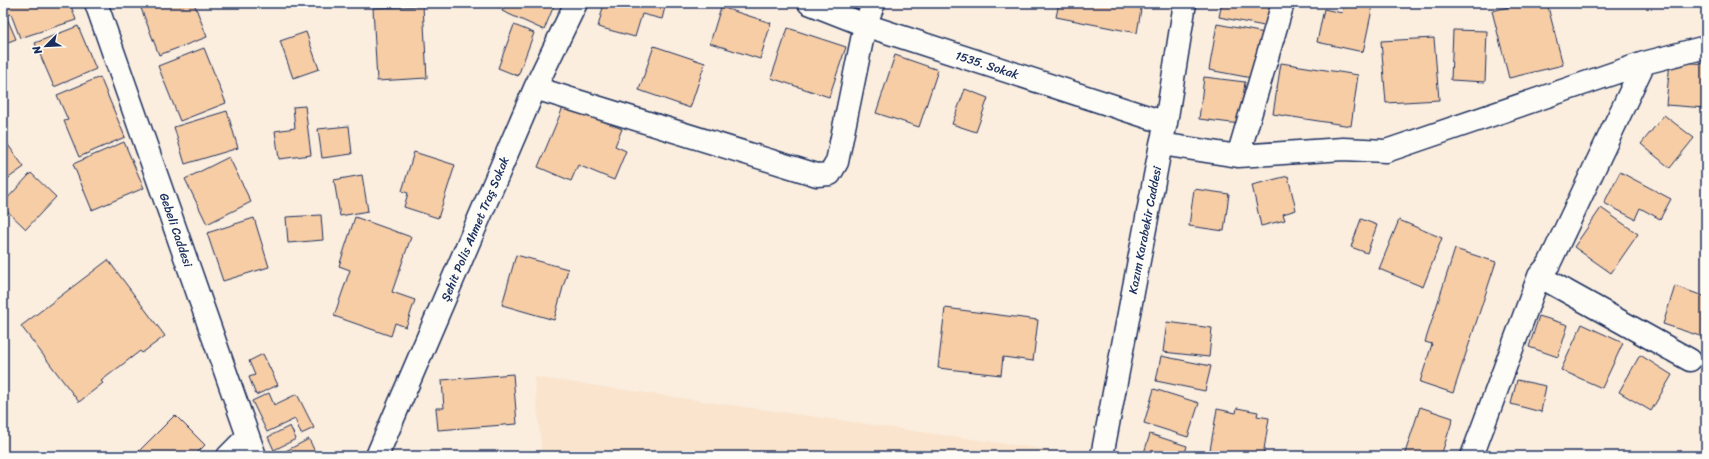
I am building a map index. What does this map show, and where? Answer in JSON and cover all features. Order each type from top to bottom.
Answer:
[{"type":"street","name":"Gebeli Caddesi","points":[[96,3],[252,446]]},
{"type":"street","name":"Şehit Polis Ahmet Traş Sokak","points":[[378,456],[535,88],[576,3]]},
{"type":"street","name":"1535. Sokak","points":[[809,3],[866,25],[1166,123]]},
{"type":"street","points":[[535,88],[817,175],[830,174],[837,162],[866,25],[874,3]]},
{"type":"street","name":"Kazım Karabekir Caddesi","points":[[1102,456],[1166,123],[1185,3]]},
{"type":"street","points":[[1238,156],[1283,3]]},
{"type":"street","points":[[1161,144],[1238,156],[1344,150],[1386,151],[1644,63],[1706,47]]},
{"type":"street","points":[[1472,456],[1539,276],[1549,264],[1644,63]]},
{"type":"street","points":[[1539,276],[1690,360]]},
{"type":"street","points":[[228,456],[252,446]]},
{"type":"shaded area","points":[[534,377],[1085,455],[1085,456],[542,456]]},
{"type":"building","points":[[3,3],[70,3],[76,20],[20,38],[11,14],[7,15]]},
{"type":"building","points":[[139,3],[194,3],[207,37],[159,55]]},
{"type":"building","points":[[505,3],[555,3],[544,30],[502,11]]},
{"type":"building","points":[[604,3],[666,3],[662,19],[642,14],[635,37],[598,27]]},
{"type":"building","points":[[1059,3],[1142,3],[1137,33],[1056,17]]},
{"type":"building","points":[[1222,3],[1279,3],[1274,28],[1219,17]]},
{"type":"building","points":[[1344,3],[1373,5],[1363,52],[1317,42],[1324,9],[1342,13]]},
{"type":"building","points":[[1525,3],[1547,3],[1563,65],[1509,78],[1492,11]]},
{"type":"building","points":[[423,6],[427,78],[377,81],[373,8]]},
{"type":"building","points":[[721,7],[771,23],[760,59],[710,43]]},
{"type":"building","points":[[3,9],[16,39],[3,44]]},
{"type":"building","points":[[1217,24],[1265,33],[1257,79],[1209,70]]},
{"type":"building","points":[[514,25],[534,33],[518,76],[498,68]]},
{"type":"building","points":[[78,26],[96,69],[54,87],[35,43]]},
{"type":"building","points":[[788,28],[846,47],[829,97],[771,78]]},
{"type":"building","points":[[1453,30],[1487,31],[1485,82],[1451,80]]},
{"type":"building","points":[[306,32],[319,69],[293,78],[280,41]]},
{"type":"building","points":[[1434,38],[1439,100],[1386,103],[1381,41]]},
{"type":"building","points":[[654,46],[705,63],[690,108],[639,90]]},
{"type":"building","points":[[204,48],[226,103],[180,121],[158,66]]},
{"type":"building","points":[[895,55],[938,70],[919,127],[876,113]]},
{"type":"building","points":[[1670,61],[1706,64],[1706,108],[1666,105]]},
{"type":"building","points":[[1281,63],[1358,75],[1351,126],[1273,114]]},
{"type":"building","points":[[100,77],[125,137],[79,157],[64,121],[68,120],[57,95]]},
{"type":"building","points":[[1204,77],[1245,82],[1240,124],[1199,119]]},
{"type":"building","points":[[965,89],[988,98],[976,132],[952,124]]},
{"type":"building","points":[[564,105],[622,129],[615,146],[626,151],[614,180],[578,165],[571,181],[538,167]]},
{"type":"building","points":[[305,106],[311,155],[279,159],[275,131],[295,128],[293,107]]},
{"type":"building","points":[[227,111],[238,148],[185,164],[174,127]]},
{"type":"building","points":[[1664,115],[1694,138],[1670,168],[1641,144]]},
{"type":"building","points":[[349,126],[352,154],[322,158],[318,129]]},
{"type":"building","points":[[3,138],[24,167],[3,182]]},
{"type":"building","points":[[124,142],[144,188],[92,210],[73,164]]},
{"type":"building","points":[[414,152],[455,165],[438,218],[404,207],[408,193],[402,191]]},
{"type":"building","points":[[229,157],[251,202],[207,224],[185,179]]},
{"type":"building","points":[[1620,172],[1671,199],[1660,219],[1640,208],[1635,219],[1604,203]]},
{"type":"building","points":[[31,173],[56,197],[26,229],[3,207],[3,203]]},
{"type":"building","points":[[362,175],[368,211],[340,216],[334,180]]},
{"type":"building","points":[[1288,176],[1296,210],[1283,214],[1285,220],[1261,226],[1252,185]]},
{"type":"building","points":[[1194,189],[1229,194],[1224,231],[1189,226]]},
{"type":"building","points":[[1601,208],[1638,234],[1611,273],[1574,247]]},
{"type":"building","points":[[321,215],[323,240],[288,243],[286,217]]},
{"type":"building","points":[[355,217],[411,237],[392,292],[415,300],[406,327],[395,323],[391,336],[334,316],[350,270],[339,266]]},
{"type":"building","points":[[254,218],[269,267],[223,281],[207,233]]},
{"type":"building","points":[[1361,219],[1377,225],[1367,253],[1351,247]]},
{"type":"building","points":[[1399,220],[1442,238],[1423,287],[1379,269]]},
{"type":"building","points":[[1455,249],[1496,262],[1453,393],[1420,382],[1432,344],[1425,342]]},
{"type":"building","points":[[516,255],[568,269],[554,320],[502,305]]},
{"type":"building","points":[[108,260],[165,336],[142,353],[140,351],[101,381],[103,383],[79,402],[21,326]]},
{"type":"building","points":[[1675,286],[1706,297],[1706,338],[1663,324]]},
{"type":"building","points":[[945,308],[1038,320],[1033,361],[1003,357],[1001,375],[938,368]]},
{"type":"building","points":[[1539,316],[1568,325],[1558,357],[1529,347]]},
{"type":"building","points":[[1167,322],[1212,328],[1209,357],[1163,352]]},
{"type":"building","points":[[1582,324],[1623,343],[1602,388],[1561,370]]},
{"type":"building","points":[[263,354],[278,385],[256,395],[249,377],[255,375],[249,361]]},
{"type":"building","points":[[1640,355],[1672,375],[1651,411],[1619,392]]},
{"type":"building","points":[[1161,356],[1211,366],[1205,391],[1156,381]]},
{"type":"building","points":[[513,374],[517,424],[438,430],[436,408],[444,408],[442,380]]},
{"type":"building","points":[[1517,380],[1546,386],[1541,412],[1511,404]]},
{"type":"building","points":[[1154,389],[1199,403],[1188,437],[1144,423]]},
{"type":"building","points":[[269,393],[274,405],[297,394],[314,428],[301,434],[295,419],[267,432],[252,401]]},
{"type":"building","points":[[1420,407],[1453,418],[1441,456],[1404,456]]},
{"type":"building","points":[[1237,408],[1258,412],[1257,416],[1269,418],[1263,456],[1209,456],[1217,409],[1236,413]]},
{"type":"building","points":[[175,415],[205,445],[194,456],[134,456]]},
{"type":"building","points":[[290,426],[296,439],[274,450],[268,437]]},
{"type":"building","points":[[1150,434],[1187,446],[1184,456],[1143,456]]},
{"type":"building","points":[[309,439],[317,456],[276,456]]}]
